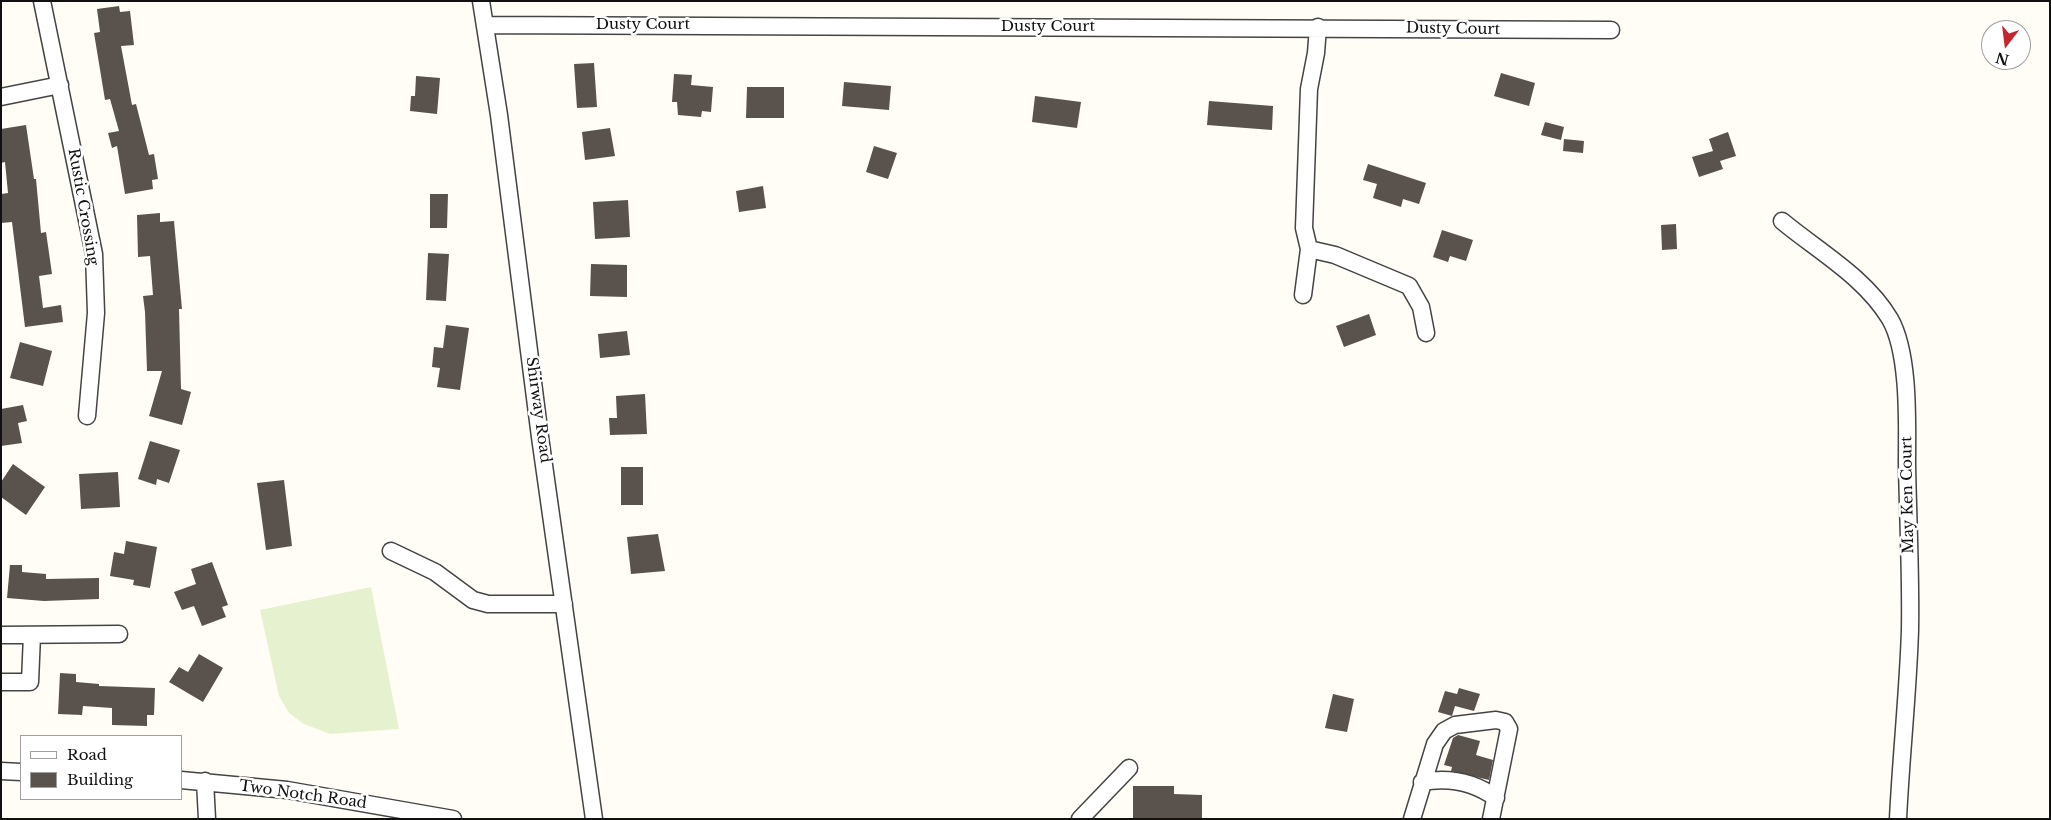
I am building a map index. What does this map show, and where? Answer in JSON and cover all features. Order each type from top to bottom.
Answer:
[{"type":"street","name":"Rustic Crossing","points":[[42,1],[94,254],[96,313],[87,416]]},
{"type":"street","name":"Shirway Road","points":[[481,1],[499,115],[594,819]]},
{"type":"street","name":"Dusty Court","points":[[485,25],[1318,27],[1611,30]]},
{"type":"street","points":[[1303,295],[1309,249],[1304,228],[1304,191],[1309,89],[1316,53],[1318,27]]},
{"type":"street","points":[[1,97],[60,85]]},
{"type":"street","name":"May Ken Court","points":[[1782,221],[1877,300],[1891,321],[1899,345],[1907,438],[1910,629],[1898,819]]},
{"type":"street","points":[[1309,249],[1335,254],[1408,286],[1421,307],[1426,334]]},
{"type":"street","points":[[391,551],[436,572],[473,600],[488,604],[564,604]]},
{"type":"street","points":[[1,635],[119,634]]},
{"type":"street","points":[[1,682],[30,682],[32,635]]},
{"type":"street","points":[[1412,819],[1435,744],[1444,731],[1455,726],[1496,720],[1505,722],[1509,729],[1491,819]]},
{"type":"street","points":[[1080,819],[1129,768]]},
{"type":"street","points":[[1,771],[20,772]]},
{"type":"street","name":"Two Notch Road","points":[[182,780],[287,790],[402,814],[453,819]]},
{"type":"street","points":[[1422,782],[1449,780],[1483,789],[1496,798]]},
{"type":"street","points":[[205,781],[207,819]]},
{"type":"green space","points":[[371,587],[399,729],[330,734],[304,724],[289,713],[279,696],[260,610]]},
{"type":"building","points":[[119,6],[120,12],[130,11],[134,45],[121,46],[132,105],[136,104],[149,155],[154,154],[158,179],[152,180],[153,189],[125,194],[117,146],[112,148],[108,133],[119,131],[110,99],[105,100],[94,33],[100,32],[97,9]]},
{"type":"building","points":[[594,63],[597,107],[577,108],[574,64]]},
{"type":"building","points":[[1501,73],[1535,83],[1529,106],[1494,96]]},
{"type":"building","points":[[674,74],[692,75],[691,85],[713,87],[711,112],[702,111],[701,117],[678,115],[677,102],[672,102]]},
{"type":"building","points":[[416,76],[440,78],[437,114],[410,111],[411,96],[415,96]]},
{"type":"building","points":[[844,82],[891,86],[889,110],[842,106]]},
{"type":"building","points":[[747,87],[784,87],[784,118],[746,118]]},
{"type":"building","points":[[1035,96],[1081,102],[1077,128],[1032,122]]},
{"type":"building","points":[[1209,101],[1273,106],[1272,130],[1207,125]]},
{"type":"building","points":[[1545,122],[1564,127],[1561,140],[1541,135]]},
{"type":"building","points":[[26,125],[34,179],[36,179],[41,233],[46,232],[52,274],[39,276],[43,308],[61,305],[63,322],[25,327],[12,222],[1,223],[1,194],[8,193],[5,162],[1,163],[1,129]]},
{"type":"building","points":[[610,128],[615,156],[585,160],[582,132]]},
{"type":"building","points":[[1728,132],[1736,156],[1720,161],[1723,169],[1699,177],[1692,157],[1713,151],[1709,139]]},
{"type":"building","points":[[1564,139],[1584,141],[1583,153],[1563,151]]},
{"type":"building","points":[[874,146],[897,153],[888,179],[866,172]]},
{"type":"building","points":[[1368,164],[1426,183],[1419,204],[1403,199],[1401,207],[1373,198],[1377,184],[1363,180]]},
{"type":"building","points":[[763,186],[766,208],[739,212],[736,191]]},
{"type":"building","points":[[430,194],[448,194],[447,228],[430,228]]},
{"type":"building","points":[[628,200],[630,237],[595,239],[593,202]]},
{"type":"building","points":[[160,213],[160,222],[174,221],[182,309],[179,309],[181,389],[191,392],[182,425],[149,416],[162,371],[147,371],[143,296],[153,295],[150,256],[138,257],[137,215]]},
{"type":"building","points":[[1676,224],[1677,249],[1662,250],[1661,225]]},
{"type":"building","points":[[1442,230],[1473,240],[1466,261],[1450,256],[1448,262],[1433,257]]},
{"type":"building","points":[[428,253],[449,254],[446,301],[426,300]]},
{"type":"building","points":[[591,264],[627,265],[627,297],[590,296]]},
{"type":"building","points":[[1369,314],[1376,335],[1344,347],[1336,326]]},
{"type":"building","points":[[446,325],[469,328],[460,390],[437,387],[440,368],[432,367],[434,347],[443,348]]},
{"type":"building","points":[[627,331],[630,355],[600,358],[598,334]]},
{"type":"building","points":[[20,342],[52,351],[43,386],[10,378]]},
{"type":"building","points":[[645,394],[647,434],[610,435],[609,418],[617,418],[616,396]]},
{"type":"building","points":[[23,405],[27,421],[18,423],[22,443],[1,446],[1,409]]},
{"type":"building","points":[[150,441],[180,450],[169,483],[157,479],[156,485],[138,479]]},
{"type":"building","points":[[13,464],[45,487],[26,515],[1,497],[1,482]]},
{"type":"building","points":[[621,467],[643,467],[643,505],[621,505]]},
{"type":"building","points":[[118,472],[120,507],[81,509],[79,474]]},
{"type":"building","points":[[284,480],[292,546],[266,550],[257,483]]},
{"type":"building","points":[[658,534],[665,571],[631,574],[627,537]]},
{"type":"building","points":[[126,541],[157,547],[150,588],[133,585],[134,580],[110,576],[114,552],[124,554]]},
{"type":"building","points":[[212,562],[228,605],[222,607],[226,617],[202,626],[194,606],[182,610],[174,592],[196,584],[191,569]]},
{"type":"building","points":[[10,565],[22,565],[22,572],[46,574],[46,579],[99,578],[99,599],[44,601],[7,598]]},
{"type":"building","points":[[199,654],[223,668],[203,702],[169,682],[179,667],[188,672]]},
{"type":"building","points":[[60,673],[76,674],[76,682],[99,684],[99,686],[155,688],[154,715],[147,715],[147,726],[112,725],[112,708],[83,706],[82,715],[58,714]]},
{"type":"building","points":[[1459,688],[1480,694],[1474,711],[1455,706],[1452,716],[1438,712],[1445,691],[1457,694]]},
{"type":"building","points":[[1333,694],[1354,699],[1347,732],[1325,728]]},
{"type":"building","points":[[1458,735],[1480,741],[1476,755],[1493,760],[1489,780],[1451,771],[1452,767],[1444,765],[1453,738]]},
{"type":"building","points":[[1133,786],[1174,786],[1174,794],[1202,795],[1202,819],[1133,819]]}]
